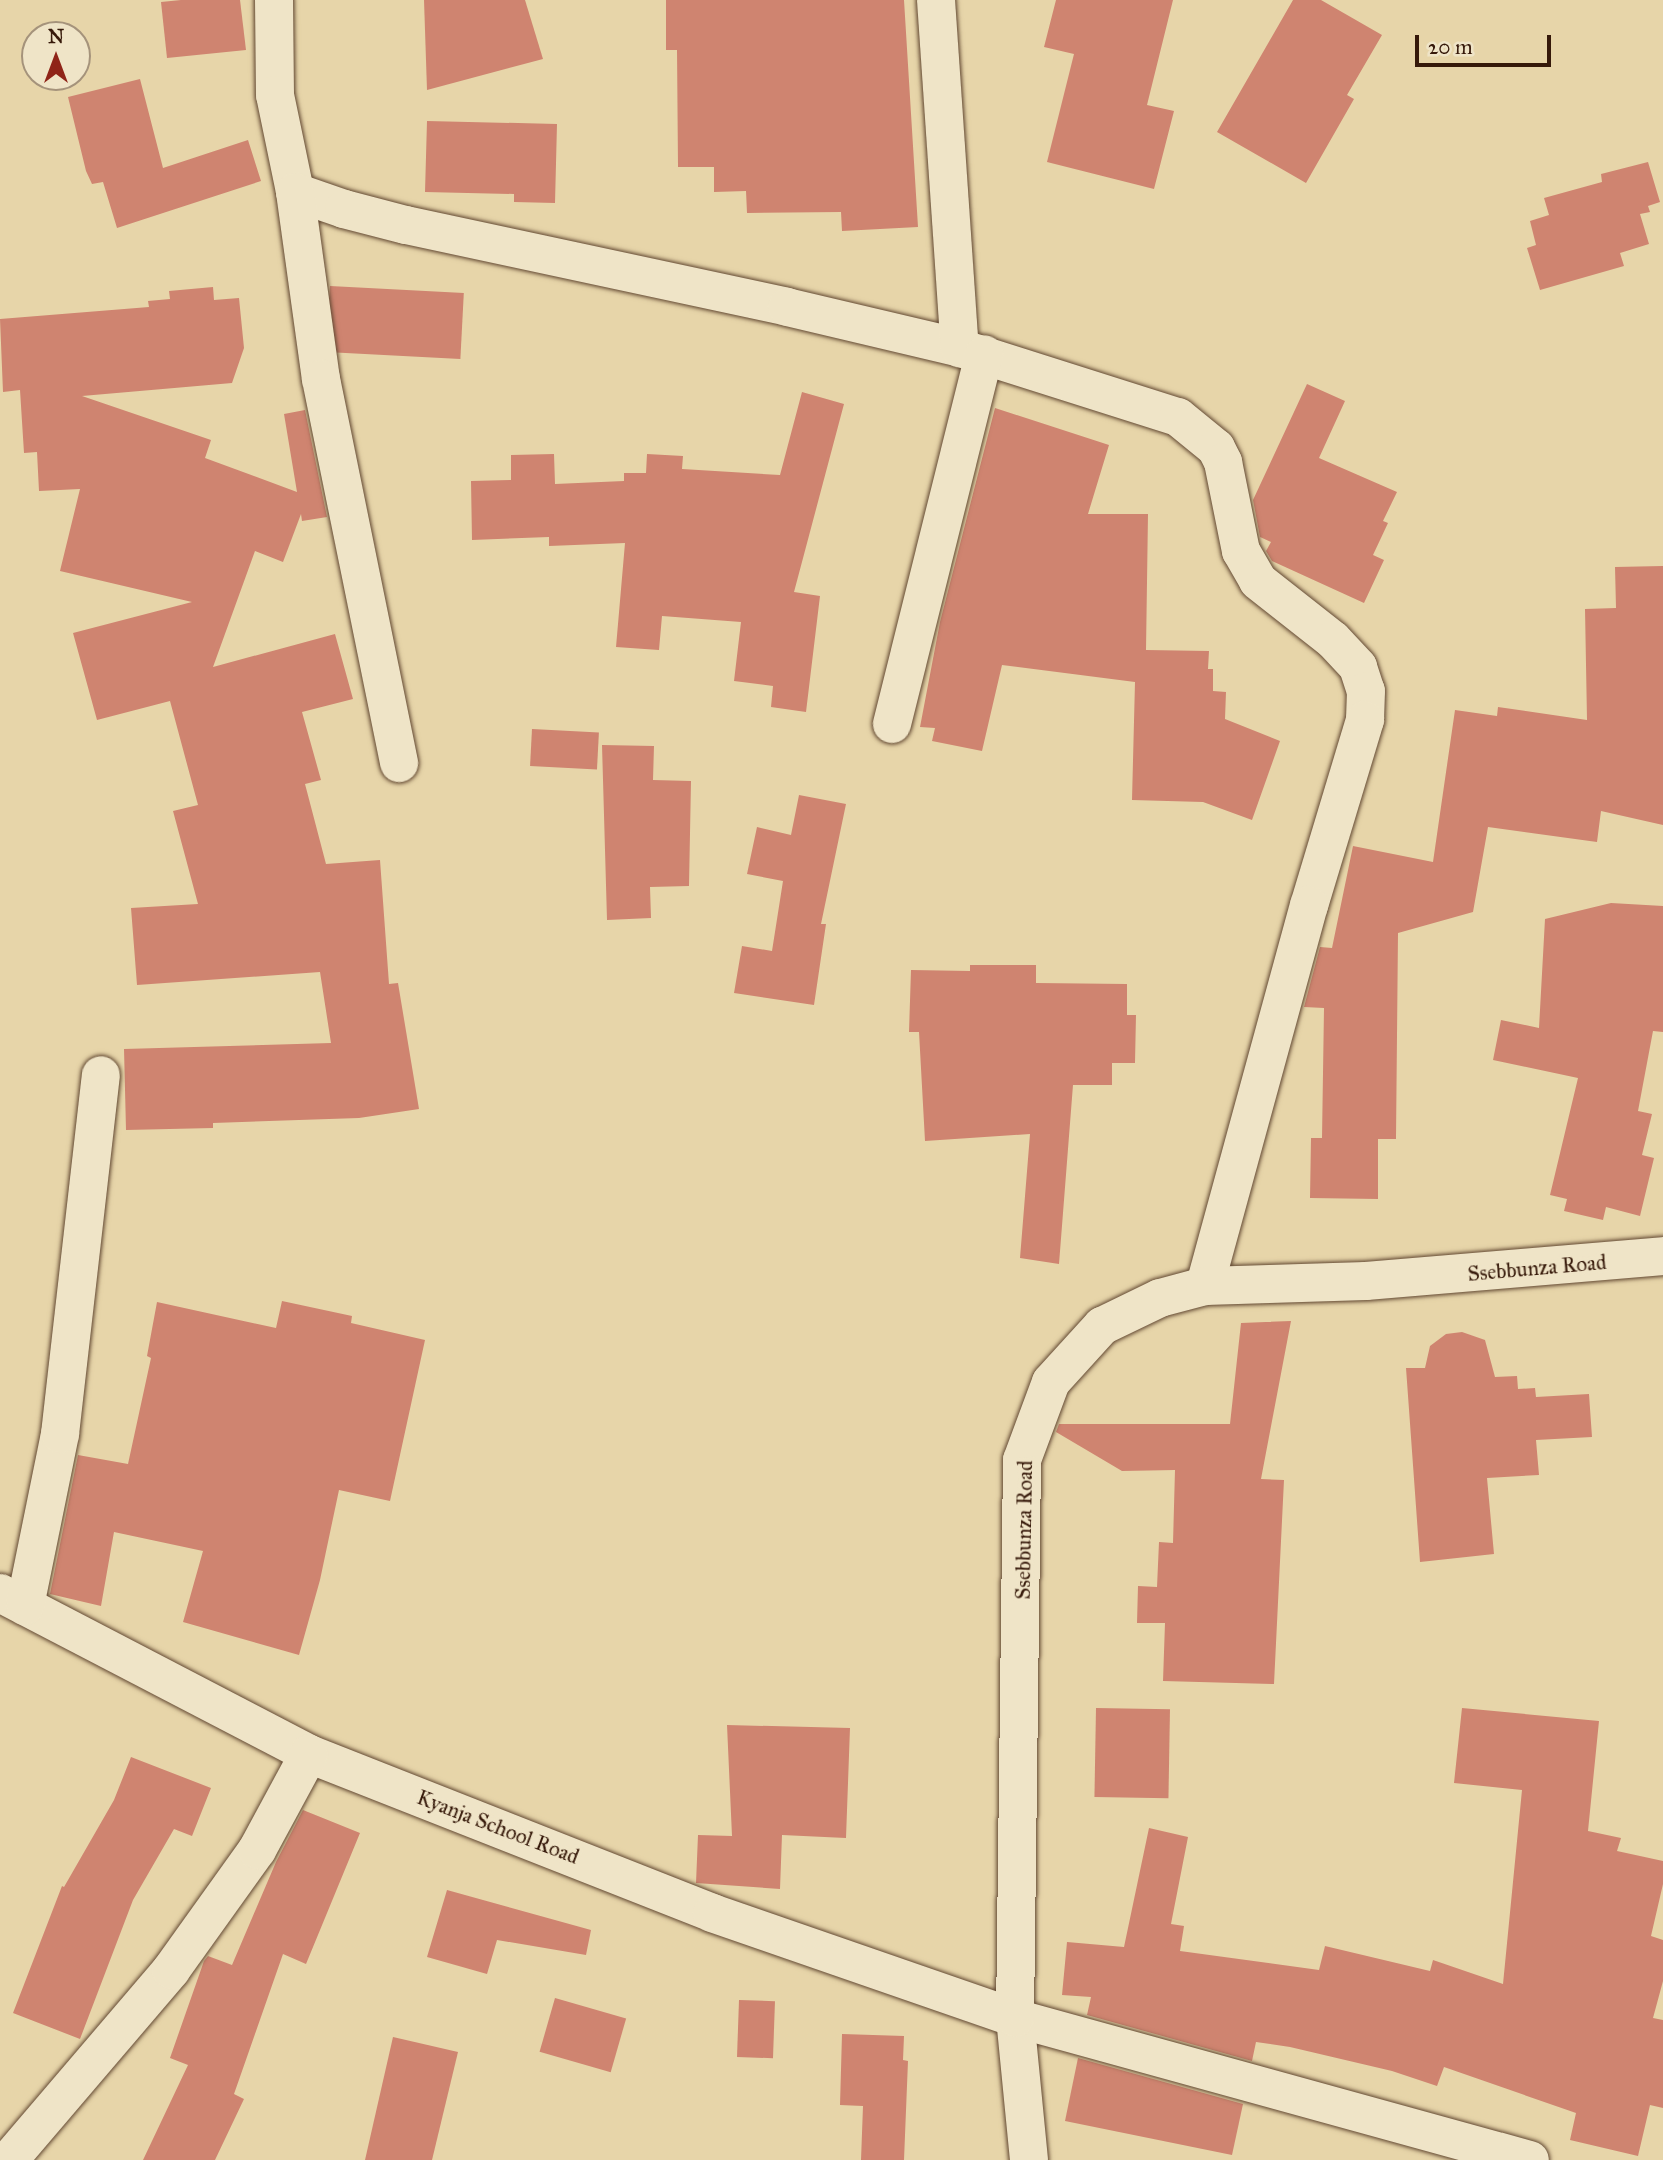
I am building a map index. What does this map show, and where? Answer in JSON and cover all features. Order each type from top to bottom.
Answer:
[{"type":"street","points":[[274,0],[275,96],[295,192],[321,379],[399,764]]},
{"type":"street","points":[[892,724],[972,351],[936,0]]},
{"type":"street","points":[[295,192],[344,209],[406,225],[787,306],[972,351],[1178,416],[1216,448],[1223,462],[1241,551],[1258,581],[1333,640],[1358,667],[1366,691],[1365,720],[1309,905],[1205,1286]]},
{"type":"street","points":[[13,1600],[60,1434],[69,1334],[102,1075]]},
{"type":"street","name":"Ssebbunza Road","points":[[1029,2160],[1015,2018],[1022,1460],[1051,1382],[1102,1326],[1160,1298],[1205,1286],[1366,1281],[1663,1256]]},
{"type":"street","name":"Kyanja School Road","points":[[13,1600],[309,1754],[712,1913],[1015,2018],[1530,2160]]},
{"type":"street","points":[[9,2160],[171,1970],[257,1850],[309,1754]]},
{"type":"building","points":[[240,0],[246,50],[167,58],[161,2]]},
{"type":"building","points":[[424,0],[525,0],[543,59],[427,90]]},
{"type":"building","points":[[666,0],[904,0],[918,227],[842,231],[841,212],[747,213],[746,191],[714,192],[714,167],[678,167],[677,50],[666,50]]},
{"type":"building","points":[[1056,0],[1173,0],[1147,105],[1174,111],[1154,189],[1047,162],[1074,54],[1044,47]]},
{"type":"building","points":[[1293,0],[1321,0],[1382,35],[1347,95],[1354,99],[1306,183],[1217,132]]},
{"type":"building","points":[[140,79],[163,168],[248,140],[261,181],[117,228],[103,182],[92,184],[86,171],[68,97]]},
{"type":"building","points":[[427,121],[557,124],[555,203],[514,202],[514,194],[425,192]]},
{"type":"building","points":[[1648,162],[1660,202],[1648,206],[1650,212],[1640,214],[1649,244],[1620,253],[1624,266],[1540,290],[1527,248],[1536,245],[1530,221],[1549,215],[1544,198],[1602,182],[1601,174]]},
{"type":"building","points":[[330,286],[464,293],[460,359],[327,352]]},
{"type":"building","points":[[213,287],[214,300],[239,298],[244,348],[232,383],[82,396],[211,440],[205,458],[297,492],[284,414],[305,410],[327,517],[302,521],[301,514],[283,562],[255,551],[213,667],[335,634],[353,699],[302,712],[321,780],[305,784],[326,864],[380,860],[389,984],[398,983],[419,1109],[359,1118],[213,1123],[213,1128],[126,1130],[124,1049],[331,1043],[320,972],[137,985],[131,908],[198,904],[173,811],[198,805],[170,701],[97,720],[73,633],[192,602],[60,571],[80,489],[39,491],[37,452],[24,453],[20,390],[3,392],[0,319],[149,307],[148,301],[170,299],[169,291]]},
{"type":"building","points":[[1307,384],[1345,401],[1319,458],[1397,492],[1383,521],[1388,523],[1373,555],[1384,560],[1364,603],[1272,561],[1266,551],[1271,542],[1260,537],[1253,500]]},
{"type":"building","points":[[802,392],[844,404],[794,592],[820,596],[806,712],[771,707],[773,686],[734,681],[741,622],[662,616],[659,650],[616,647],[625,543],[549,546],[549,537],[472,540],[471,481],[511,480],[511,455],[554,454],[555,484],[624,481],[624,473],[646,473],[647,454],[683,456],[682,469],[780,475]]},
{"type":"building","points":[[995,408],[1109,445],[1088,514],[1148,514],[1146,650],[1209,651],[1208,669],[1213,669],[1213,691],[1226,692],[1225,719],[1280,741],[1252,820],[1203,802],[1132,800],[1135,682],[1002,665],[982,751],[932,741],[935,728],[920,727],[940,622]]},
{"type":"building","points":[[1663,566],[1663,825],[1601,811],[1597,842],[1488,827],[1473,912],[1398,933],[1396,1139],[1378,1139],[1378,1199],[1310,1198],[1311,1138],[1322,1138],[1324,1008],[1304,1007],[1320,947],[1332,948],[1353,846],[1433,862],[1455,710],[1497,716],[1498,707],[1587,720],[1585,609],[1616,608],[1615,567]]},
{"type":"building","points":[[532,729],[599,733],[597,769],[530,766]]},
{"type":"building","points":[[602,745],[654,746],[653,780],[691,781],[689,886],[650,887],[651,918],[607,920]]},
{"type":"building","points":[[799,795],[846,804],[821,924],[826,924],[814,1005],[734,993],[742,946],[772,951],[783,881],[747,874],[757,827],[791,835]]},
{"type":"building","points":[[1611,903],[1663,906],[1663,1032],[1653,1031],[1638,1111],[1652,1114],[1642,1155],[1654,1158],[1640,1216],[1606,1207],[1603,1220],[1564,1211],[1567,1199],[1550,1195],[1578,1078],[1493,1060],[1501,1020],[1539,1028],[1545,919]]},
{"type":"building","points":[[970,965],[1036,965],[1036,983],[1127,984],[1127,1015],[1136,1015],[1135,1063],[1112,1063],[1112,1085],[1073,1085],[1059,1264],[1020,1258],[1030,1134],[925,1141],[919,1032],[909,1032],[911,970],[970,971]]},
{"type":"building","points":[[282,1301],[352,1316],[351,1323],[425,1340],[390,1501],[339,1490],[320,1580],[299,1655],[183,1622],[203,1551],[114,1532],[101,1606],[50,1594],[78,1455],[128,1464],[151,1358],[147,1356],[157,1302],[276,1328]]},
{"type":"building","points":[[1291,1321],[1261,1479],[1284,1480],[1274,1684],[1163,1681],[1165,1623],[1137,1623],[1138,1586],[1157,1587],[1159,1542],[1173,1543],[1175,1470],[1122,1471],[1056,1432],[1059,1424],[1230,1424],[1241,1323]]},
{"type":"building","points":[[1462,1332],[1485,1340],[1495,1377],[1517,1376],[1518,1389],[1535,1388],[1536,1397],[1589,1394],[1592,1437],[1536,1440],[1539,1475],[1487,1478],[1494,1554],[1420,1562],[1406,1368],[1425,1368],[1430,1346],[1446,1334]]},
{"type":"building","points":[[1096,1708],[1170,1709],[1168,1798],[1094,1797]]},
{"type":"building","points":[[1462,1708],[1599,1721],[1588,1831],[1621,1838],[1617,1851],[1663,1861],[1663,1884],[1651,1936],[1663,1940],[1663,1981],[1653,2018],[1663,2020],[1663,2108],[1650,2105],[1638,2156],[1570,2140],[1576,2113],[1444,2067],[1437,2086],[1392,2071],[1290,2047],[1256,2042],[1252,2061],[1087,2015],[1091,1997],[1062,1995],[1067,1942],[1124,1947],[1149,1828],[1188,1837],[1171,1924],[1184,1926],[1180,1951],[1319,1970],[1325,1946],[1430,1971],[1433,1960],[1503,1984],[1522,1790],[1454,1783]]},
{"type":"building","points":[[727,1725],[850,1728],[846,1838],[782,1835],[780,1889],[696,1883],[698,1835],[732,1836]]},
{"type":"building","points":[[131,1757],[211,1788],[192,1836],[174,1829],[133,1900],[80,2039],[13,2013],[62,1886],[64,1887],[114,1800]]},
{"type":"building","points":[[303,1810],[360,1833],[306,1964],[283,1954],[234,2094],[244,2099],[215,2160],[143,2160],[188,2065],[170,2058],[204,1961],[208,1956],[232,1965],[276,1862]]},
{"type":"building","points":[[447,1890],[591,1930],[586,1955],[497,1940],[487,1974],[427,1957]]},
{"type":"building","points":[[555,1998],[626,2018],[611,2072],[540,2052]]},
{"type":"building","points":[[739,2000],[775,2001],[773,2058],[737,2057]]},
{"type":"building","points":[[842,2034],[904,2036],[903,2060],[908,2061],[904,2160],[861,2160],[863,2106],[840,2105]]},
{"type":"building","points":[[393,2037],[458,2052],[432,2160],[365,2160]]},
{"type":"building","points":[[1078,2058],[1243,2104],[1232,2155],[1065,2121]]}]
